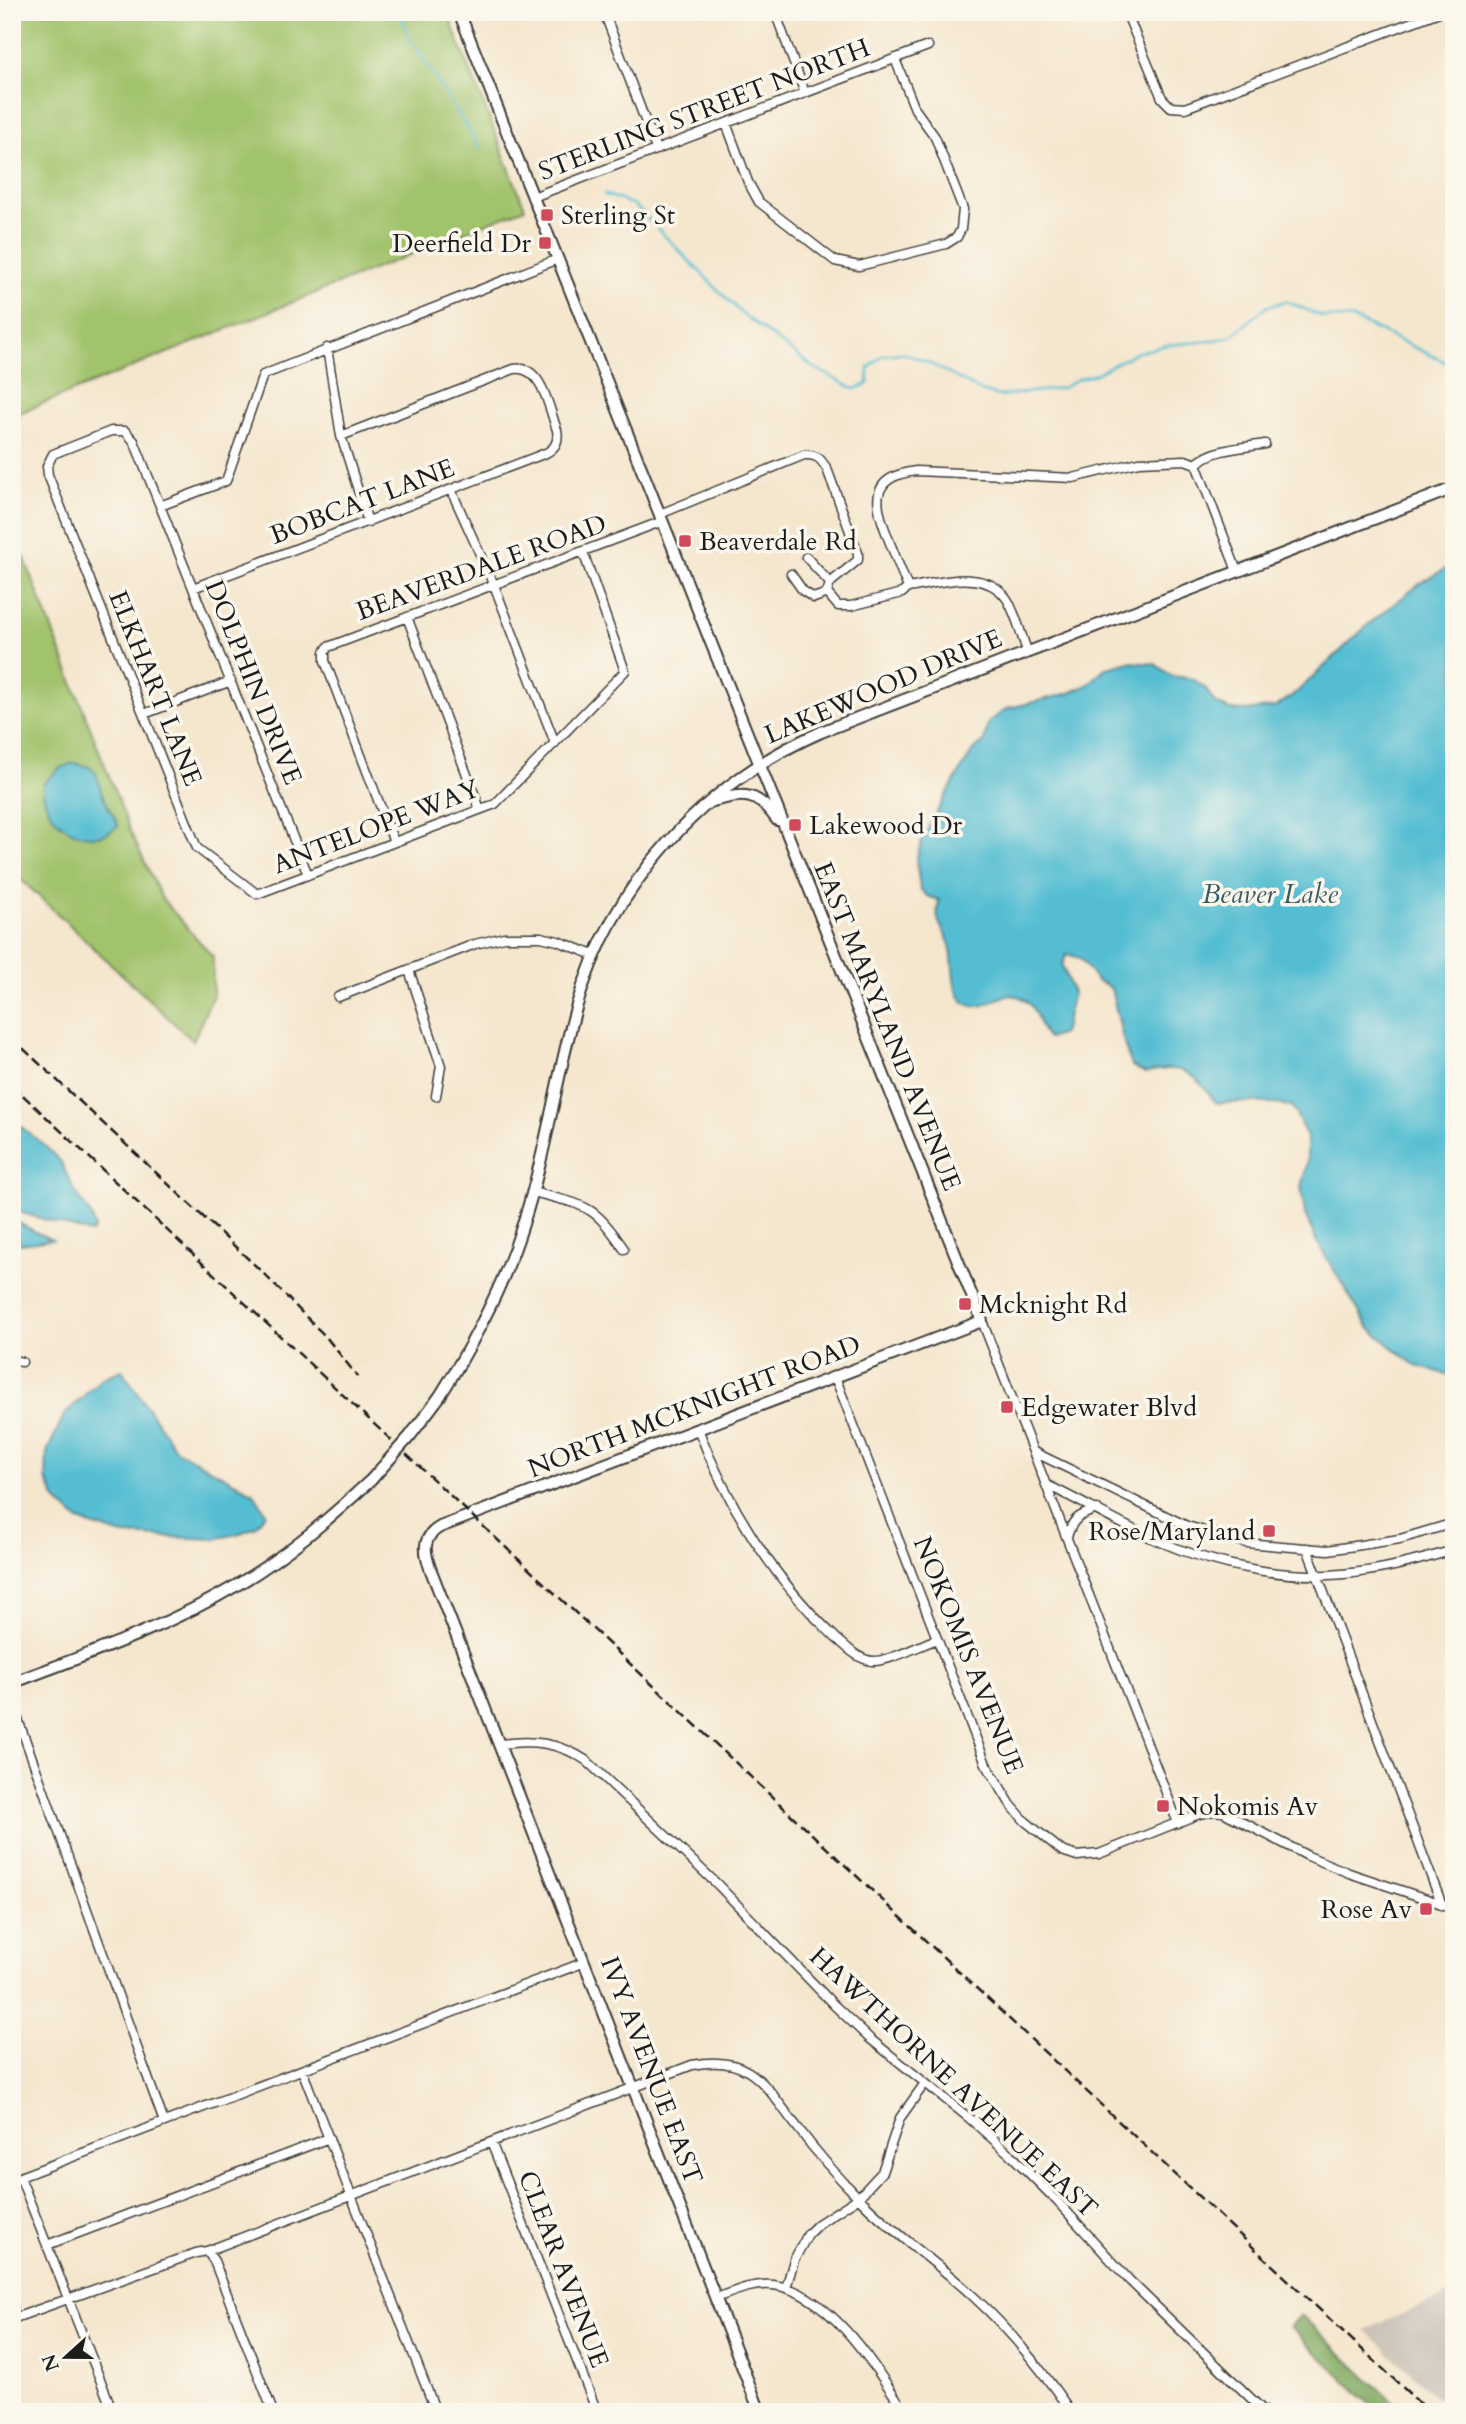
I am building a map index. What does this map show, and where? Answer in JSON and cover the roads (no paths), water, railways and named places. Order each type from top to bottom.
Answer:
[{"type":"street","name":"EAST MARYLAND AVENUE","points":[[459,12],[982,1321],[1178,1823]]},
{"type":"street","points":[[604,12],[656,149]]},
{"type":"street","points":[[775,12],[805,93]]},
{"type":"street","points":[[1126,12],[1162,98],[1171,107],[1185,108],[1439,12]]},
{"type":"street","name":"STERLING STREET NORTH","points":[[533,197],[929,47]]},
{"type":"street","points":[[726,123],[748,182],[760,202],[835,261],[859,266],[946,244],[957,237],[961,229],[963,209],[935,137],[915,108],[895,59]]},
{"type":"street","points":[[160,506],[226,481],[263,375],[558,259]]},
{"type":"street","points":[[327,348],[341,436],[368,522]]},
{"type":"street","name":"BOBCAT LANE","points":[[193,588],[546,453],[556,444],[558,433],[538,380],[529,370],[523,368],[514,369],[341,436]]},
{"type":"street","name":"DOLPHIN DRIVE","points":[[48,475],[49,459],[59,451],[111,431],[125,432],[134,441],[308,875]]},
{"type":"street","points":[[1196,464],[1204,456],[1265,444]]},
{"type":"street","name":"BEAVERDALE ROAD","points":[[394,842],[325,662],[325,652],[333,644],[583,552],[804,455],[820,457],[828,469],[858,553],[858,560],[830,583]]},
{"type":"street","points":[[908,588],[877,511],[878,493],[888,480],[901,473],[916,471],[1073,478],[1139,462],[1185,460],[1196,464],[1237,571]]},
{"type":"street","name":"ELKHART LANE","points":[[48,475],[197,848],[257,894]]},
{"type":"street","name":"LAKEWOOD DRIVE","points":[[12,1682],[137,1635],[198,1607],[270,1564],[311,1534],[371,1480],[410,1436],[440,1396],[477,1335],[515,1248],[533,1192],[571,1026],[594,955],[623,901],[657,851],[707,803],[758,764],[821,732],[1454,488]]},
{"type":"street","points":[[451,490],[494,585],[555,743]]},
{"type":"street","name":"ANTELOPE WAY","points":[[257,894],[495,804],[625,671],[583,552]]},
{"type":"street","points":[[806,557],[830,583],[827,593]]},
{"type":"street","points":[[791,574],[803,591],[814,598],[827,593]]},
{"type":"street","points":[[827,593],[838,606],[851,606],[902,593],[908,588],[979,580],[996,587],[1012,609],[1027,651]]},
{"type":"street","points":[[407,617],[480,810]]},
{"type":"street","points":[[144,714],[230,681]]},
{"type":"street","points":[[707,803],[740,794],[754,797],[768,807],[788,836]]},
{"type":"street","points":[[338,997],[485,941],[504,937],[541,937],[594,955]]},
{"type":"street","points":[[409,970],[441,1066],[436,1096]]},
{"type":"street","points":[[533,1192],[578,1204],[598,1214],[624,1249]]},
{"type":"street","name":"NORTH MCKNIGHT ROAD","points":[[426,1540],[440,1527],[982,1321]]},
{"type":"street","points":[[12,1360],[22,1362]]},
{"type":"street","name":"NOKOMIS AVENUE","points":[[835,1377],[991,1774],[1010,1805],[1041,1836],[1067,1853],[1088,1856],[1205,1812],[1223,1812],[1339,1869],[1454,1908]]},
{"type":"street","points":[[698,1429],[723,1487],[762,1553],[804,1604],[853,1653],[864,1659],[878,1661],[937,1639]]},
{"type":"street","points":[[1034,1452],[1187,1526],[1246,1543],[1328,1550],[1400,1539],[1454,1523]]},
{"type":"street","points":[[1046,1485],[1156,1540],[1241,1567],[1288,1574],[1357,1573],[1389,1568],[1454,1550]]},
{"type":"street","points":[[1067,1537],[1071,1522],[1082,1514],[1097,1509]]},
{"type":"street","name":"IVY AVENUE EAST","points":[[426,1540],[425,1549],[430,1568],[760,2412]]},
{"type":"street","points":[[1307,1548],[1442,1905]]},
{"type":"street","points":[[12,1703],[164,2122]]},
{"type":"street","name":"HAWTHORNE AVENUE EAST","points":[[500,1744],[544,1742],[561,1746],[587,1761],[718,1885],[869,2038],[1013,2157],[1130,2281],[1265,2412]]},
{"type":"street","points":[[113,2412],[69,2298],[16,2178],[585,1962]]},
{"type":"street","points":[[12,2319],[207,2251],[634,2087],[703,2063],[718,2062],[739,2067],[760,2081],[805,2138],[858,2198],[1002,2324],[1044,2373],[1072,2412]]},
{"type":"street","points":[[302,2070],[436,2412]]},
{"type":"street","points":[[786,2288],[794,2260],[808,2234],[818,2224],[858,2198],[881,2172],[900,2118],[925,2083]]},
{"type":"street","points":[[47,2245],[329,2138]]},
{"type":"street","name":"CLEAR AVENUE","points":[[491,2142],[597,2412]]},
{"type":"street","points":[[207,2251],[214,2261],[273,2412]]},
{"type":"street","points":[[716,2298],[757,2285],[786,2288],[815,2301],[856,2344],[905,2412]]},
{"type":"water","name":"Beaver Lake","points":[[1454,564],[1454,1376],[1416,1366],[1369,1328],[1317,1242],[1305,1214],[1301,1186],[1307,1165],[1307,1137],[1292,1106],[1257,1102],[1216,1103],[1201,1084],[1187,1073],[1170,1069],[1145,1073],[1132,1066],[1111,988],[1096,980],[1080,958],[1067,954],[1062,965],[1073,993],[1063,1034],[1048,1039],[1031,1005],[1020,997],[1013,995],[982,1006],[969,1005],[958,994],[950,945],[938,921],[939,900],[927,896],[920,889],[916,860],[922,840],[944,799],[972,752],[984,742],[988,723],[1006,709],[1070,693],[1089,684],[1104,669],[1129,662],[1155,664],[1172,676],[1193,679],[1206,689],[1215,703],[1230,710],[1276,707],[1297,692],[1369,624],[1422,582]]},
{"type":"water","points":[[73,763],[89,767],[96,773],[103,796],[118,826],[107,834],[91,836],[70,830],[53,816],[47,806],[43,784],[60,768]]},
{"type":"water","points":[[20,1126],[61,1162],[73,1188],[92,1217],[95,1229],[91,1233],[12,1210],[12,1131]]},
{"type":"water","points":[[12,1220],[52,1240],[12,1245]]},
{"type":"water","points":[[122,1370],[176,1450],[254,1493],[266,1513],[255,1527],[214,1539],[123,1535],[79,1521],[56,1500],[46,1479],[47,1452],[64,1415],[102,1378]]},
{"type":"waterway","points":[[400,12],[409,37],[481,149]]},
{"type":"waterway","points":[[604,194],[634,205],[742,314],[813,367],[854,389],[868,384],[869,368],[883,355],[903,353],[925,361],[981,391],[998,396],[1062,388],[1135,353],[1167,345],[1230,337],[1266,307],[1286,301],[1323,317],[1354,319],[1454,366]]},
{"type":"railway","points":[[12,1038],[259,1269],[326,1337],[358,1377]]},
{"type":"railway","points":[[12,1085],[1429,2412]]},
{"type":"place","name":"Sterling St","points":[[547,215]]},
{"type":"place","name":"Deerfield Dr","points":[[545,243]]},
{"type":"place","name":"Beaverdale Rd","points":[[685,541]]},
{"type":"place","name":"Lakewood Dr","points":[[795,825]]},
{"type":"place","name":"Mcknight Rd","points":[[965,1304]]},
{"type":"place","name":"Edgewater Blvd","points":[[1007,1407]]},
{"type":"place","name":"Rose/Maryland","points":[[1269,1531]]},
{"type":"place","name":"Nokomis Av","points":[[1163,1806]]},
{"type":"place","name":"Rose Av","points":[[1426,1909]]}]
